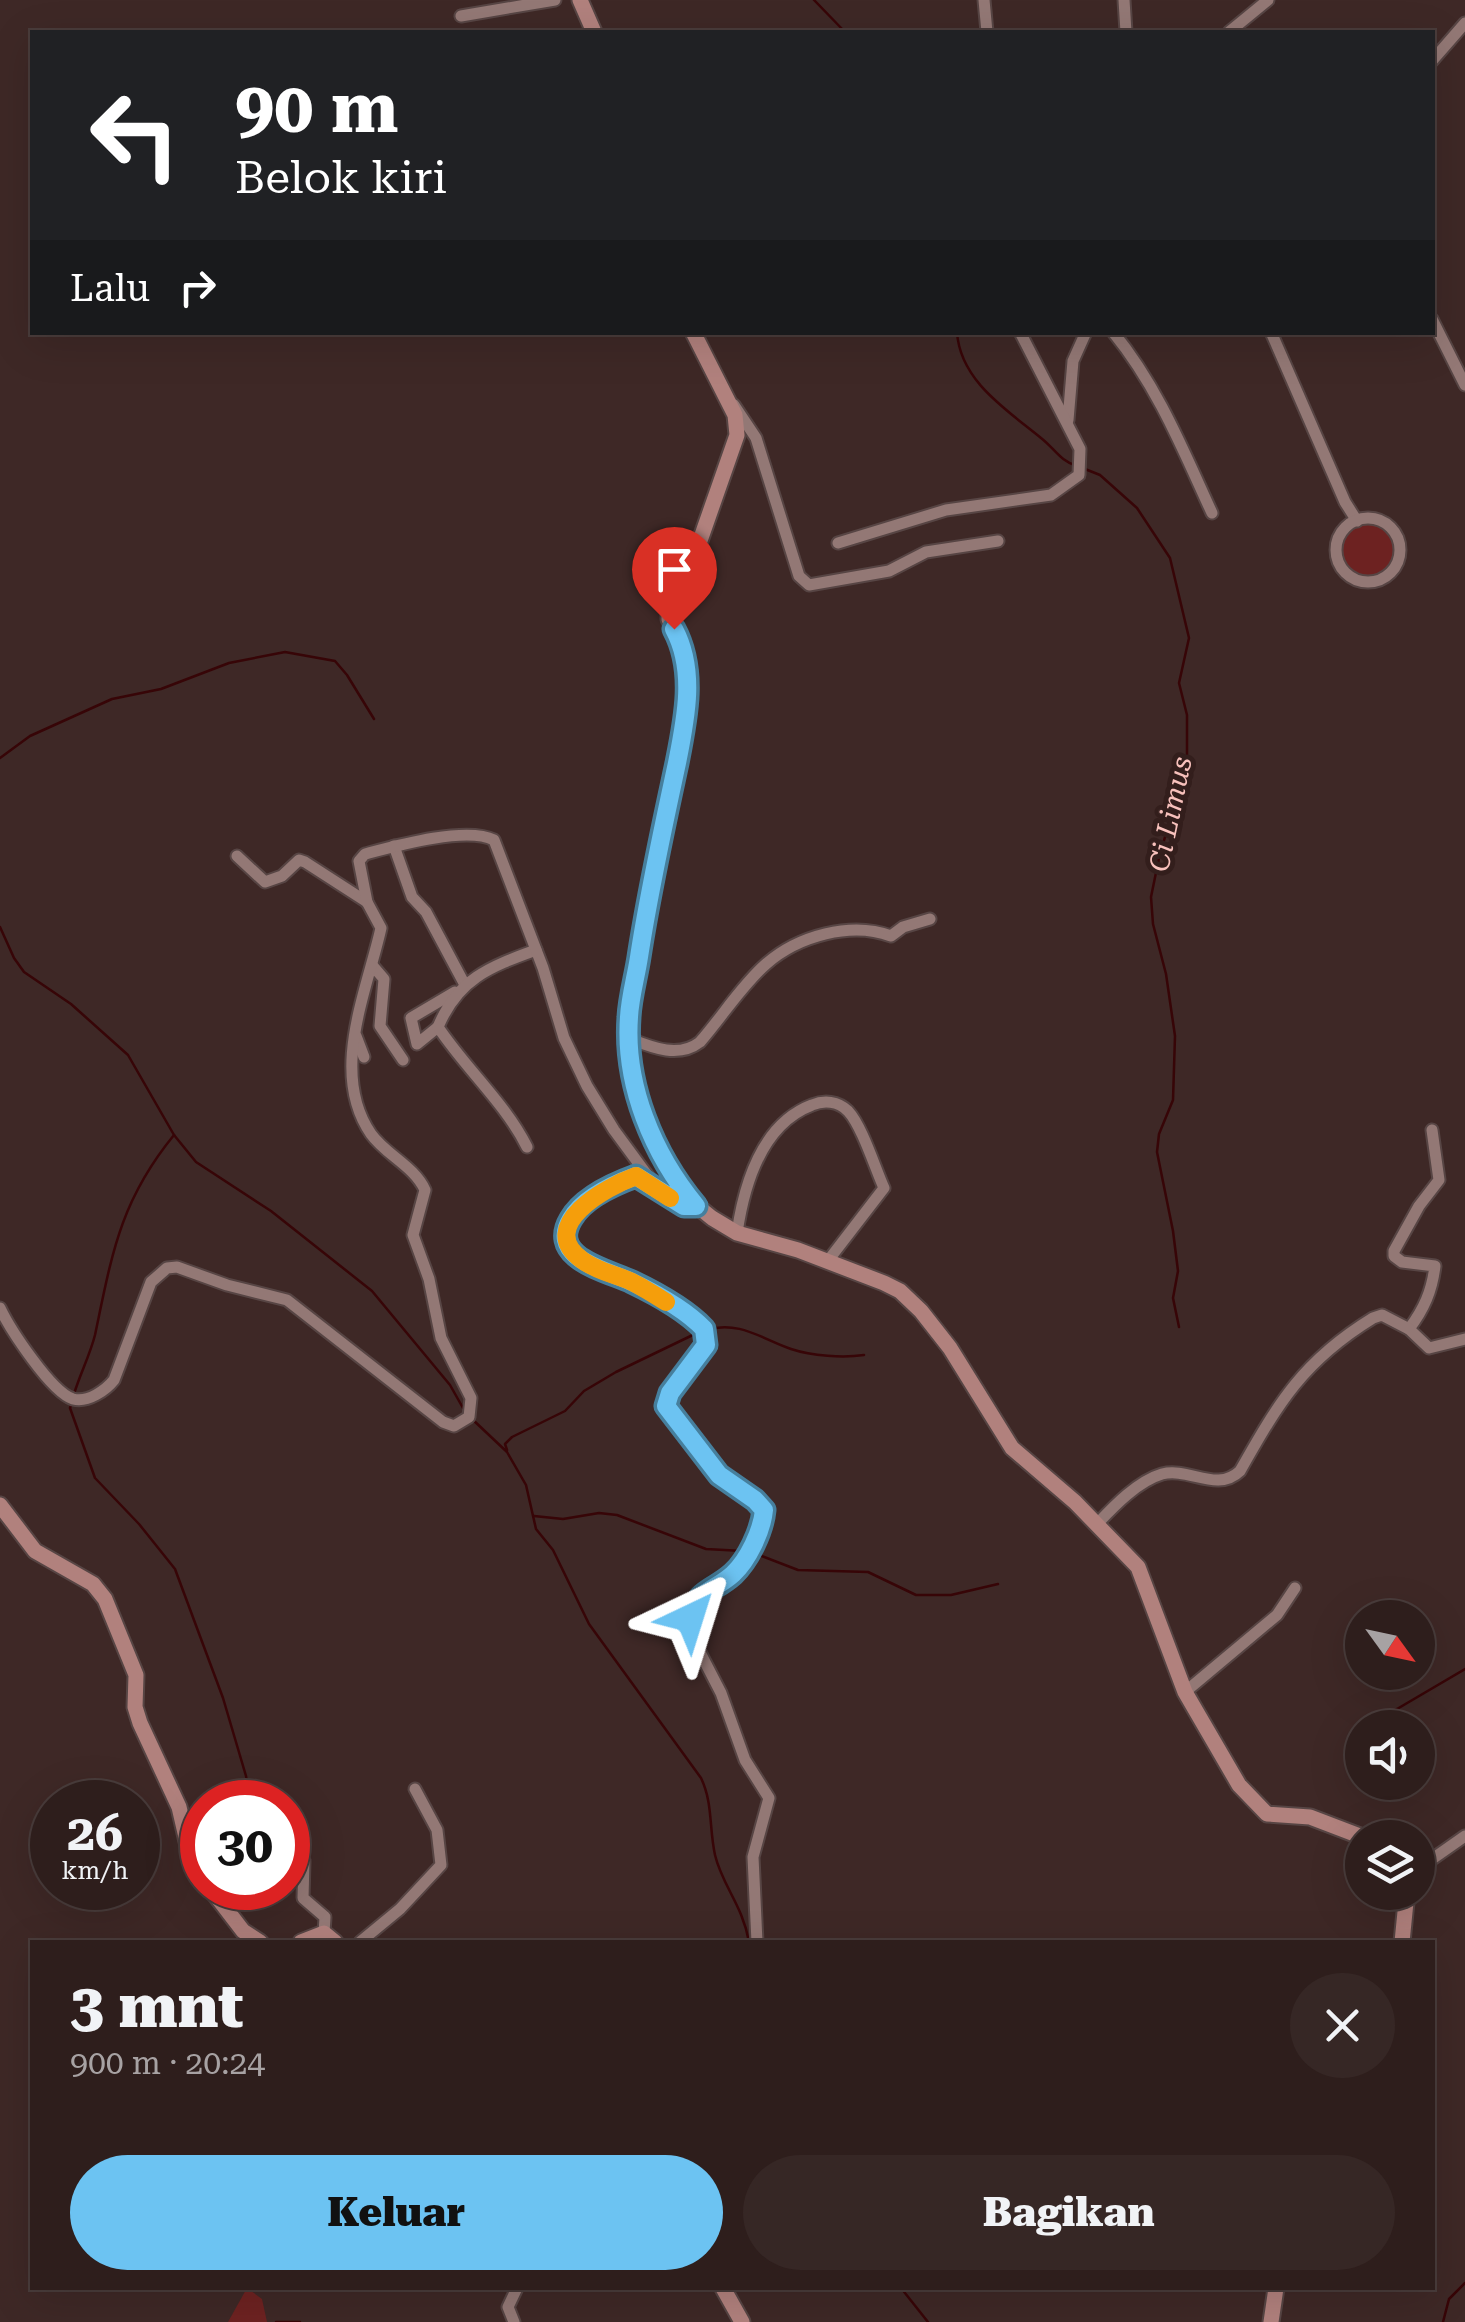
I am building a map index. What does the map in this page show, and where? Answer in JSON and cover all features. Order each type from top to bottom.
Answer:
[{"type":"street","points":[[462,16],[555,0]]},
{"type":"street","points":[[580,0],[593,30]]},
{"type":"street","points":[[984,0],[987,30]]},
{"type":"street","points":[[1124,0],[1126,30]]},
{"type":"street","points":[[1231,30],[1264,2]]},
{"type":"street","points":[[1435,57],[1465,22]]},
{"type":"street","points":[[1435,325],[1465,385]]},
{"type":"street","points":[[696,335],[738,424],[735,444],[695,555],[669,610],[686,655],[686,703],[647,898],[628,1038],[640,1108],[674,1175],[696,1206],[712,1218],[737,1232],[884,1283],[910,1299],[950,1348],[1012,1448],[1098,1523],[1138,1567],[1184,1692],[1240,1785],[1263,1811],[1273,1816],[1310,1817],[1345,1830]]},
{"type":"street","points":[[838,543],[946,510],[1051,495],[1076,480],[1082,469],[1080,449],[1022,335]]},
{"type":"street","points":[[1068,422],[1073,361],[1085,335]]},
{"type":"street","points":[[1115,335],[1141,366],[1212,513]]},
{"type":"street","points":[[1273,335],[1345,502],[1357,520]]},
{"type":"street","points":[[728,398],[756,438],[804,583],[814,586],[890,571],[926,552],[998,541]]},
{"type":"street","points":[[1372,518],[1386,524],[1400,542],[1397,565],[1380,580],[1365,582],[1350,577],[1338,558],[1340,536],[1357,520],[1372,518]]},
{"type":"street","points":[[0,1308],[53,1382],[74,1400],[82,1399],[114,1380],[151,1282],[167,1268],[178,1266],[227,1285],[287,1300],[443,1422],[463,1421],[471,1398],[440,1338],[429,1279],[413,1235],[425,1190],[416,1176],[386,1152],[368,1130],[356,1098],[352,1068],[354,1032],[381,928],[367,902],[359,861],[365,854],[394,846],[474,836],[494,840],[564,1038],[614,1130],[656,1187]]},
{"type":"street","points":[[394,846],[412,898],[426,912],[460,989]]},
{"type":"street","points":[[237,856],[265,882],[282,876],[299,860],[305,862],[367,902]]},
{"type":"street","points":[[628,1038],[678,1051],[692,1048],[768,962],[787,951],[834,932],[854,928],[891,936],[903,927],[930,919]]},
{"type":"street","points":[[460,989],[438,1027],[417,1044],[411,1018],[486,971],[536,950]]},
{"type":"street","points":[[372,965],[384,979],[380,1026],[402,1060]]},
{"type":"street","points":[[438,1027],[514,1123],[527,1147]]},
{"type":"street","points":[[354,1032],[364,1057]]},
{"type":"street","points":[[737,1232],[745,1190],[765,1147],[783,1124],[802,1108],[821,1101],[838,1104],[850,1113],[884,1188],[826,1262]]},
{"type":"street","points":[[1409,1329],[1424,1310],[1435,1266],[1402,1262],[1394,1251],[1419,1206],[1440,1180],[1432,1130]]},
{"type":"street","points":[[696,1206],[684,1206],[636,1176],[609,1188],[576,1213],[566,1238],[582,1260],[632,1282],[704,1329],[706,1345],[670,1393],[666,1406],[719,1475],[764,1510],[754,1540],[739,1566],[694,1604],[689,1630],[721,1693],[745,1760],[769,1798],[753,1857],[757,1940]]},
{"type":"street","points":[[1098,1523],[1121,1500],[1163,1474],[1216,1481],[1233,1478],[1281,1398],[1328,1349],[1380,1315],[1409,1329],[1429,1348],[1465,1339]]},
{"type":"street","points":[[0,1506],[34,1551],[93,1584],[105,1599],[136,1675],[135,1707],[140,1724],[180,1808]]},
{"type":"street","points":[[1184,1692],[1277,1615],[1295,1588]]},
{"type":"street","points":[[362,1940],[400,1909],[441,1865],[436,1830],[416,1789]]},
{"type":"street","points":[[1435,1856],[1465,1836]]},
{"type":"street","points":[[310,1904],[326,1917],[329,1938]]},
{"type":"street","points":[[228,1910],[253,1940]]},
{"type":"street","points":[[1402,1940],[1405,1910]]},
{"type":"street","points":[[514,2322],[508,2307],[517,2290]]},
{"type":"street","points":[[723,2290],[742,2322]]},
{"type":"street","points":[[1271,2322],[1276,2290]]},
{"type":"shaded area","points":[[1368,524],[1386,532],[1394,550],[1386,568],[1368,576],[1350,568],[1342,550],[1350,532]]},
{"type":"shaded area","points":[[246,2290],[262,2299],[267,2322],[228,2322]]},
{"type":"waterway","name":"Ci Limus","points":[[814,0],[843,30]]},
{"type":"waterway","name":"Ci Limus","points":[[958,335],[967,365],[987,393],[1062,458],[1077,466]]},
{"type":"waterway","name":"Ci Limus","points":[[1085,469],[1100,475],[1137,508],[1170,558],[1189,638],[1179,683],[1187,715],[1187,760],[1151,897],[1175,1036],[1173,1100],[1159,1134],[1157,1152],[1173,1231],[1178,1271],[1173,1298],[1179,1327]]},
{"type":"waterway","points":[[0,758],[30,736],[112,699],[161,689],[229,663],[285,652],[335,661],[374,719]]},
{"type":"waterway","points":[[0,927],[24,972],[71,1004],[128,1055],[174,1135],[196,1162],[271,1211],[372,1291],[450,1385],[463,1408]]},
{"type":"waterway","points":[[74,1394],[93,1342],[121,1229],[141,1183],[174,1135]]},
{"type":"waterway","points":[[706,1330],[740,1329],[808,1353],[864,1355]]},
{"type":"waterway","points":[[507,1450],[505,1444],[512,1437],[565,1411],[584,1391],[699,1332]]},
{"type":"waterway","points":[[72,1402],[70,1408],[95,1478],[175,1569],[223,1698],[247,1780]]},
{"type":"waterway","points":[[471,1418],[507,1452],[526,1485],[536,1529],[553,1550],[589,1624],[701,1778],[715,1855],[748,1940]]},
{"type":"waterway","points":[[534,1516],[563,1519],[599,1513],[617,1515],[706,1549],[743,1551]]},
{"type":"waterway","points":[[751,1552],[798,1570],[868,1572],[916,1595],[951,1595],[998,1584]]},
{"type":"waterway","points":[[1395,1710],[1465,1669]]},
{"type":"waterway","points":[[1443,2322],[1449,2299],[1465,2283]]},
{"type":"waterway","points":[[903,2290],[928,2322]]},
{"type":"waterway","points":[[276,2322],[300,2322]]},
{"type":"slow traffic","points":[[666,1302],[582,1260],[569,1244],[566,1232],[581,1208],[609,1188],[636,1176],[670,1198]]},
{"type":"route","points":[[674,629],[685,648],[688,666],[684,726],[647,898],[628,1038],[640,1108],[674,1175],[696,1206],[690,1208],[674,1201],[636,1176],[609,1188],[581,1208],[571,1219],[566,1238],[582,1260],[632,1282],[704,1329],[706,1345],[666,1399],[666,1406],[719,1475],[764,1510],[754,1540],[739,1566],[701,1595],[690,1618]]}]
